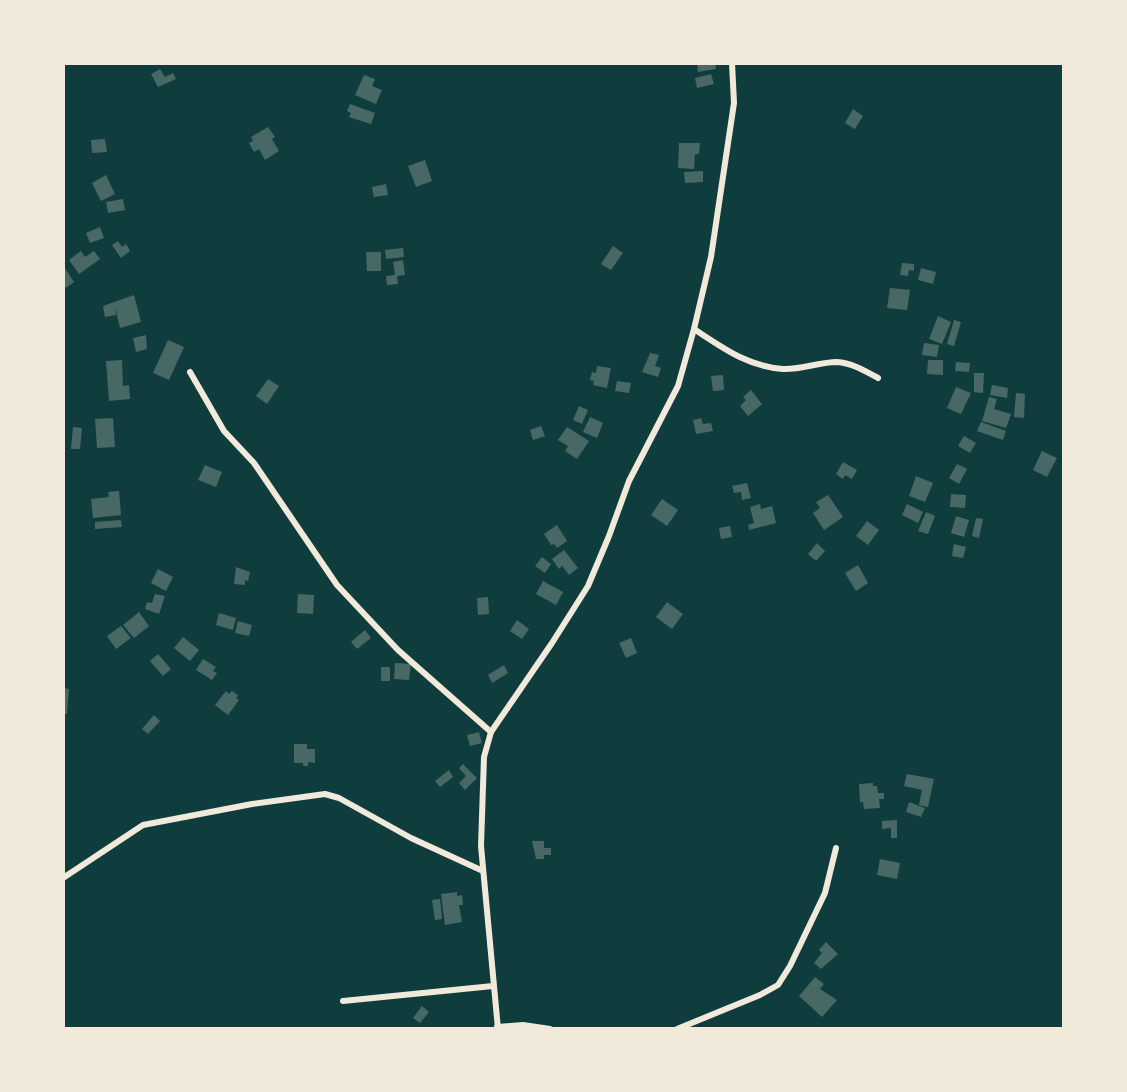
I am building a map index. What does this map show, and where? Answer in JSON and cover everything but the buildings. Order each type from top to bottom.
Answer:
[{"type":"street","points":[[550,1029],[523,1025],[498,1028],[481,846],[484,757],[491,732],[588,586],[629,481],[678,386],[711,257],[734,103],[732,63]]},
{"type":"street","points":[[694,328],[735,357],[759,366],[786,369],[836,362],[856,366],[878,378]]},
{"type":"street","points":[[190,372],[224,431],[254,463],[337,585],[398,650],[491,732]]},
{"type":"street","points":[[63,878],[143,825],[252,804],[325,794],[339,798],[411,838],[483,871]]},
{"type":"street","points":[[677,1029],[778,985],[825,893],[836,848]]},
{"type":"street","points":[[343,1000],[493,986]]}]
